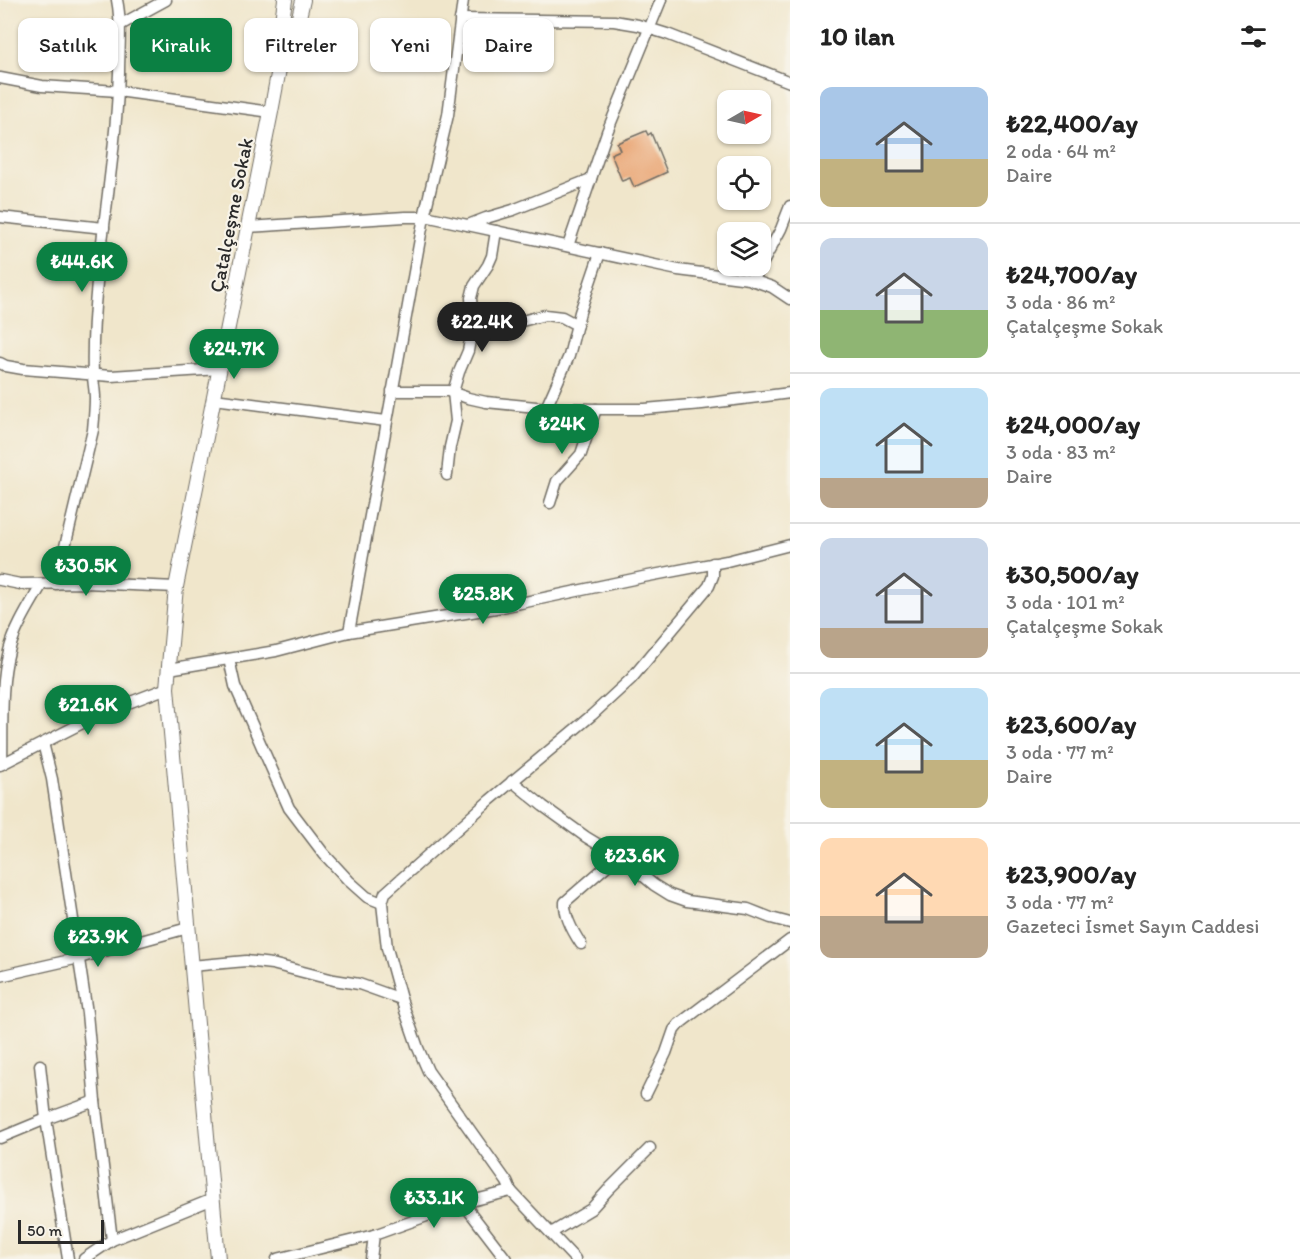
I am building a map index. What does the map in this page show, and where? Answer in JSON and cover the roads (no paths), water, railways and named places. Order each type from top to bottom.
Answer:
[{"type":"street","points":[[56,584],[93,430],[95,396],[93,329],[113,161],[118,91],[120,15],[117,0]]},
{"type":"street","points":[[120,25],[166,0]]},
{"type":"street","points":[[282,18],[285,0]]},
{"type":"street","points":[[299,18],[303,0]]},
{"type":"street","points":[[349,632],[424,217],[448,115],[463,0]]},
{"type":"street","points":[[568,246],[607,132],[662,0]]},
{"type":"street","points":[[460,19],[614,21],[638,25],[790,82]]},
{"type":"street","name":"Çatalçeşme Sokak","points":[[218,1259],[167,688],[176,587],[278,72]]},
{"type":"street","points":[[0,78],[42,86],[118,91],[271,112]]},
{"type":"street","points":[[468,225],[591,179]]},
{"type":"street","points":[[753,281],[781,229],[790,206]]},
{"type":"street","points":[[0,217],[104,228]]},
{"type":"street","points":[[248,227],[424,217],[678,270],[753,281],[772,287],[790,299]]},
{"type":"street","points":[[447,476],[456,421],[453,392],[468,351],[473,325],[471,298],[474,286],[492,255],[496,231]]},
{"type":"street","points":[[546,408],[569,356],[600,253]]},
{"type":"street","points":[[473,325],[514,323],[545,315],[562,317],[577,325]]},
{"type":"street","points":[[0,363],[23,369],[111,376],[220,369]]},
{"type":"street","points":[[392,391],[453,392],[486,402],[546,408],[596,409],[645,409],[702,405],[790,393]]},
{"type":"street","points":[[214,399],[386,421]]},
{"type":"street","points":[[550,503],[557,481],[581,454],[596,409]]},
{"type":"street","points":[[169,669],[276,651],[349,632],[502,607],[790,545]]},
{"type":"street","points":[[575,1259],[511,1191],[501,1173],[428,1071],[401,999],[387,948],[382,903],[385,893],[631,679],[709,586],[713,576],[713,563]]},
{"type":"street","points":[[0,580],[20,584],[86,583],[176,587]]},
{"type":"street","points":[[42,584],[9,651],[3,700],[1,764],[102,713],[167,688]]},
{"type":"street","points":[[230,659],[235,686],[289,808],[324,854],[349,881],[367,897],[382,903]]},
{"type":"street","points":[[43,743],[52,779],[87,1013],[112,1240]]},
{"type":"street","points":[[512,781],[543,806],[586,837],[618,856],[670,895],[687,901],[748,909],[790,923]]},
{"type":"street","points":[[580,944],[564,910],[565,902],[618,856]]},
{"type":"street","points":[[0,976],[79,958],[188,928]]},
{"type":"street","points":[[646,1094],[666,1053],[674,1030],[679,1024],[790,940]]},
{"type":"street","points":[[192,966],[246,961],[272,964],[358,984],[401,999]]},
{"type":"street","points":[[40,1065],[68,1259]]},
{"type":"street","points":[[0,1138],[95,1101]]},
{"type":"street","points":[[551,1233],[591,1209],[650,1148]]},
{"type":"street","points":[[277,1259],[374,1235],[463,1203],[511,1191]]},
{"type":"street","points":[[84,1259],[112,1240],[213,1199]]},
{"type":"street","points":[[463,1203],[506,1259]]},
{"type":"street","points":[[371,1259],[374,1235]]}]
